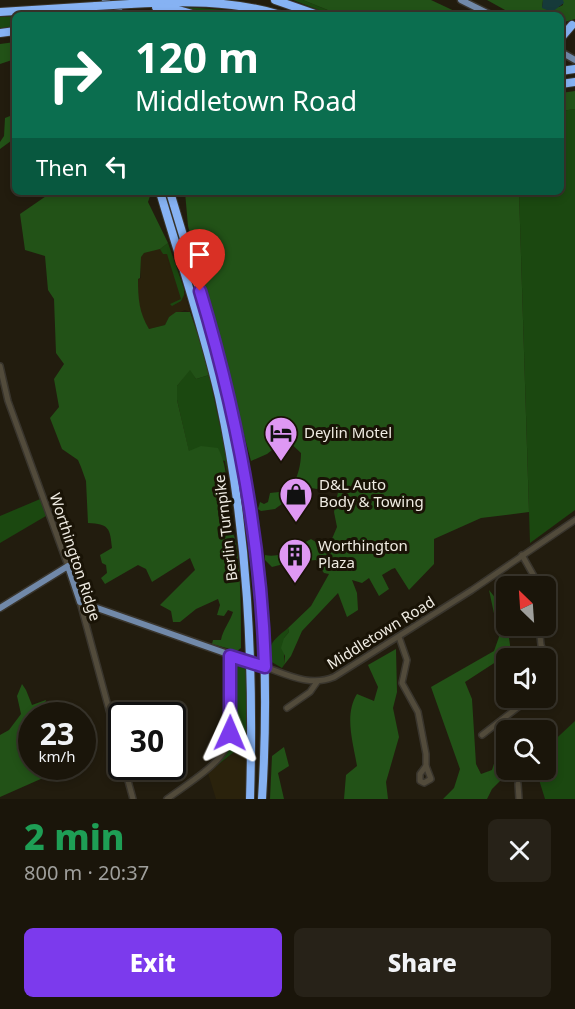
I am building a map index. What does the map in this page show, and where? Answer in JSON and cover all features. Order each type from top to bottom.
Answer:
[{"type":"highway","points":[[275,0],[309,12]]},
{"type":"highway","points":[[0,12],[183,1],[222,3],[266,12]]},
{"type":"highway","points":[[133,4],[185,12]]},
{"type":"highway","name":"Berlin Turnpike","points":[[160,195],[208,355],[227,438],[243,545],[251,662],[250,799]]},
{"type":"highway","name":"Berlin Turnpike","points":[[171,195],[218,353],[243,458],[258,565],[265,667],[261,799]]},
{"type":"main road","points":[[461,0],[485,12]]},
{"type":"main road","points":[[0,608],[68,566]]},
{"type":"main road","name":"Worthington Ridge","points":[[68,566],[80,602]]},
{"type":"main road","name":"Middletown Road","points":[[80,602],[265,667]]},
{"type":"street","name":"Worthington Ridge","points":[[0,366],[8,401],[68,566]]},
{"type":"street","name":"Middletown Road","points":[[265,667],[302,680],[317,682],[341,674],[575,520]]},
{"type":"street","points":[[522,555],[534,576]]},
{"type":"street","name":"Worthington Ridge","points":[[80,602],[108,706]]},
{"type":"street","points":[[399,637],[407,660],[402,683],[418,712],[426,766]]},
{"type":"street","points":[[167,799],[214,763],[227,746],[230,726],[230,656]]},
{"type":"street","points":[[287,708],[310,692],[317,682]]},
{"type":"street","points":[[482,735],[517,708]]},
{"type":"street","points":[[128,780],[133,799]]},
{"type":"street","points":[[518,784],[519,799]]},
{"type":"shaded area","points":[[168,243],[190,312],[185,310],[169,317],[165,325],[149,329],[142,318],[138,301],[138,279],[141,278],[140,257]]},
{"type":"shaded area","points":[[234,752],[246,756],[247,799],[216,799],[208,773]]},
{"type":"green space","points":[[293,0],[303,0],[333,12],[323,12]]},
{"type":"green space","points":[[303,0],[431,0],[457,12],[333,12]]},
{"type":"green space","points":[[487,0],[543,0],[542,7],[559,7],[563,5],[563,0],[575,0],[575,19],[564,22],[564,12],[509,12]]},
{"type":"green space","points":[[184,7],[244,12],[195,12]]},
{"type":"green space","points":[[145,10],[164,12],[125,12]]},
{"type":"green space","points":[[12,16],[12,29],[0,31],[0,17]]},
{"type":"green space","points":[[12,42],[12,60],[0,64],[0,44]]},
{"type":"green space","points":[[575,91],[575,109],[564,111],[564,93]]},
{"type":"green space","points":[[575,109],[575,510],[530,543],[519,195],[564,195],[564,111]]},
{"type":"green space","points":[[10,116],[12,118],[12,140],[0,149],[0,142],[4,136],[5,118]]},
{"type":"green space","points":[[48,195],[150,196],[148,202],[168,243],[160,249],[144,253],[141,257],[140,278],[138,279],[140,305],[149,329],[165,325],[169,317],[176,312],[190,312],[203,349],[209,375],[196,379],[190,370],[177,386],[177,400],[189,451],[201,446],[218,448],[225,467],[227,510],[236,542],[240,582],[241,648],[237,651],[212,644],[213,640],[221,640],[233,612],[228,610],[224,616],[217,615],[220,605],[218,599],[196,609],[180,622],[173,622],[171,611],[160,605],[195,570],[190,558],[152,582],[146,569],[138,565],[105,584],[101,578],[107,573],[106,565],[102,563],[100,555],[112,548],[110,536],[104,526],[88,523],[86,481],[81,467],[78,460],[62,449],[50,418],[59,407],[54,379],[64,364],[56,353],[54,299],[48,290],[45,256],[25,250],[20,214]]},
{"type":"green space","points":[[185,195],[519,195],[529,512],[481,518],[434,539],[434,564],[409,590],[395,568],[382,575],[389,589],[379,596],[369,578],[362,583],[352,580],[357,593],[358,610],[347,617],[338,593],[302,631],[291,656],[284,665],[285,656],[281,648],[289,632],[288,628],[311,606],[329,574],[324,573],[321,569],[325,564],[319,564],[316,560],[304,561],[303,559],[272,567],[265,560],[265,555],[283,554],[311,539],[319,544],[331,541],[337,527],[334,512],[338,492],[331,485],[317,489],[305,487],[275,509],[261,511],[258,509],[260,502],[264,504],[268,502],[270,493],[283,494],[288,491],[299,470],[301,453],[286,439],[267,454],[251,461],[188,226]]},
{"type":"green space","points":[[168,243],[184,289],[181,301],[172,306],[170,304],[181,299],[167,254],[163,254],[160,249]]},
{"type":"green space","points":[[190,369],[196,379],[209,375],[226,454],[227,475],[225,461],[189,452],[177,400],[177,386]]},
{"type":"green space","points":[[45,497],[51,513],[0,543],[0,516]]},
{"type":"green space","points":[[489,590],[496,599],[496,623]]},
{"type":"green space","points":[[288,628],[289,632],[284,638],[282,668],[270,661],[270,650],[271,645]]},
{"type":"green space","points":[[509,636],[510,648],[496,648],[496,662],[465,682],[472,699],[476,764],[481,774],[492,770],[496,757],[496,780],[501,780],[492,789],[487,799],[443,799],[454,788],[460,769],[431,687],[494,651],[499,637]]},
{"type":"green space","points":[[396,649],[397,692],[393,708],[399,737],[386,782],[388,799],[344,799],[346,775],[357,766],[350,720],[353,702],[357,694],[374,701],[378,687],[368,665]]},
{"type":"green space","points":[[237,662],[243,663],[246,667],[246,753],[245,756],[234,752],[200,779],[222,759],[232,739],[232,668]]},
{"type":"green space","points":[[22,684],[31,702],[18,702],[17,696]]},
{"type":"green space","points":[[18,718],[18,780],[38,780],[0,797],[0,735],[9,730]]},
{"type":"green space","points":[[575,721],[575,799],[545,799],[539,780],[556,780],[556,739]]},
{"type":"green space","points":[[284,747],[289,766],[278,773],[284,799],[270,799],[272,756]]},
{"type":"water","points":[[543,0],[563,0],[564,3],[552,12],[542,8]]},
{"type":"place","name":"Deylin Motel","points":[[281,462]]},
{"type":"place","name":"D&L Auto Body & Towing","points":[[296,523]]},
{"type":"place","name":"Worthington Plaza","points":[[295,584]]},
{"type":"route","points":[[200,291],[229,394],[243,458],[253,519],[262,607],[265,667],[230,656],[230,733]]}]
